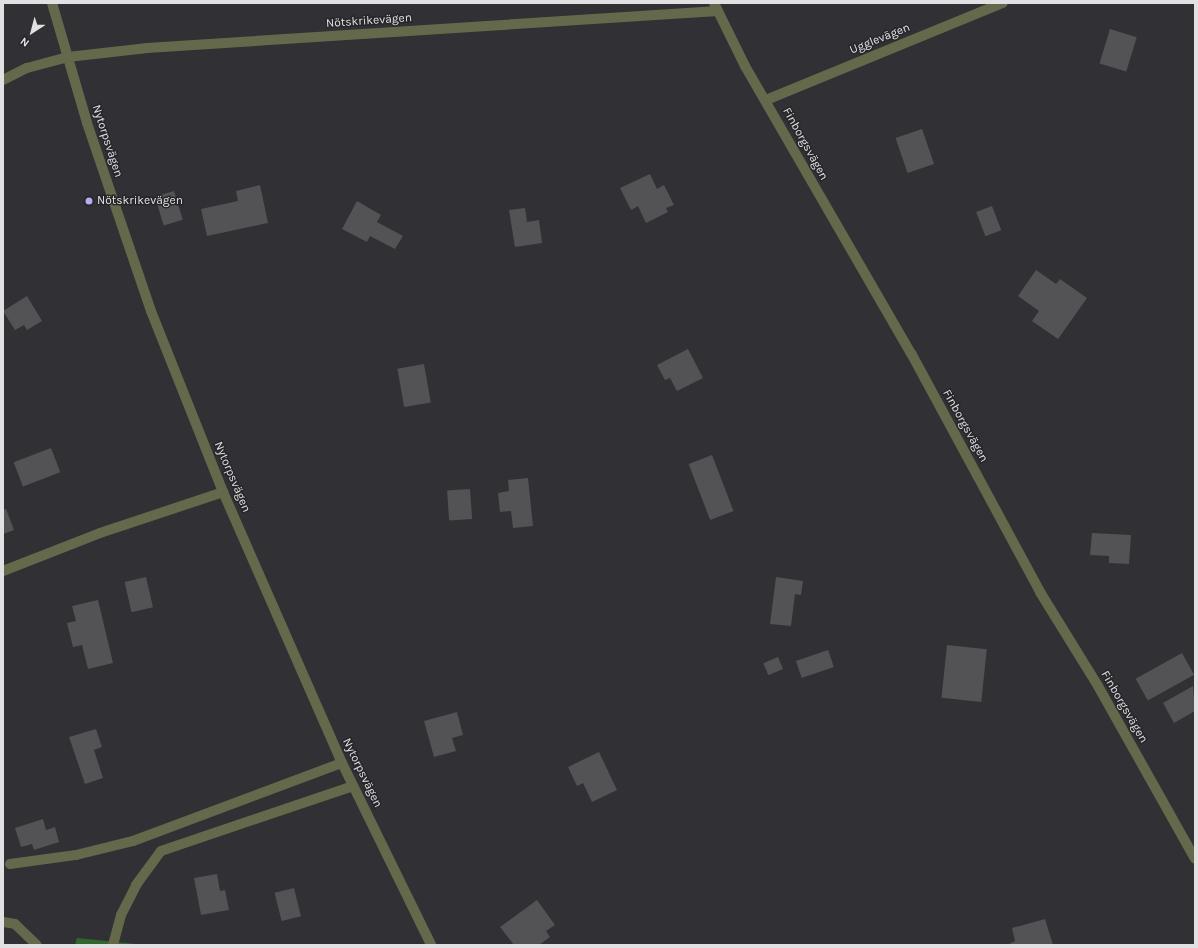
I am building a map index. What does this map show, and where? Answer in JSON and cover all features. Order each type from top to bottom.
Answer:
[{"type":"street","name":"Nytorpsvägen","points":[[52,3],[87,123],[151,311],[223,492],[342,763],[431,945]]},
{"type":"street","name":"Ugglevägen","points":[[766,100],[1003,3]]},
{"type":"street","name":"Nötskrikevägen","points":[[3,80],[28,68],[68,57],[147,48],[716,7]]},
{"type":"street","name":"Finborgsvägen","points":[[716,7],[745,66],[911,353],[1040,592],[1098,686],[1195,859]]},
{"type":"street","points":[[3,571],[100,533],[223,492]]},
{"type":"street","points":[[10,864],[76,854],[133,841],[342,763]]},
{"type":"street","points":[[113,945],[121,916],[136,885],[161,851],[353,786]]},
{"type":"street","points":[[3,922],[15,924],[37,945]]},
{"type":"green space","points":[[77,938],[136,944],[138,945],[75,945]]},
{"type":"building","points":[[1110,29],[1137,37],[1126,72],[1099,63]]},
{"type":"building","points":[[922,129],[934,164],[908,173],[896,138]]},
{"type":"building","points":[[650,174],[657,189],[664,185],[674,205],[666,208],[668,212],[646,223],[638,206],[631,210],[620,188]]},
{"type":"building","points":[[260,185],[268,223],[207,236],[201,209],[238,201],[236,191]]},
{"type":"building","points":[[174,191],[183,220],[164,226],[155,197]]},
{"type":"building","points":[[357,201],[381,215],[377,222],[403,236],[395,249],[370,236],[367,242],[342,229]]},
{"type":"building","points":[[992,206],[1001,230],[985,236],[976,212]]},
{"type":"building","points":[[525,208],[527,222],[539,220],[542,243],[515,247],[509,210]]},
{"type":"building","points":[[1036,270],[1056,284],[1060,279],[1087,298],[1058,339],[1032,321],[1039,311],[1018,296]]},
{"type":"building","points":[[27,296],[42,321],[27,330],[24,325],[15,330],[3,311]]},
{"type":"building","points":[[688,349],[703,378],[677,391],[670,378],[665,380],[657,365]]},
{"type":"building","points":[[424,364],[431,402],[404,407],[397,369]]},
{"type":"building","points":[[51,448],[60,472],[23,487],[14,462]]},
{"type":"building","points":[[712,455],[734,511],[710,520],[689,464]]},
{"type":"building","points":[[528,478],[533,526],[513,528],[511,511],[500,512],[498,493],[509,491],[508,480]]},
{"type":"building","points":[[470,489],[472,519],[449,521],[447,491]]},
{"type":"building","points":[[6,509],[14,530],[3,534],[3,510]]},
{"type":"building","points":[[1092,533],[1131,535],[1129,564],[1109,563],[1109,556],[1090,555]]},
{"type":"building","points":[[146,577],[153,607],[132,612],[125,582]]},
{"type":"building","points":[[776,577],[803,581],[801,595],[795,594],[791,626],[770,624]]},
{"type":"building","points":[[98,600],[113,663],[88,669],[82,645],[73,647],[67,623],[76,621],[72,606]]},
{"type":"building","points":[[947,645],[987,649],[981,702],[941,698]]},
{"type":"building","points":[[828,650],[834,667],[802,678],[796,661]]},
{"type":"building","points":[[1182,653],[1194,675],[1148,701],[1136,679]]},
{"type":"building","points":[[778,657],[783,669],[768,675],[763,663]]},
{"type":"building","points":[[1193,686],[1195,711],[1174,723],[1163,703]]},
{"type":"building","points":[[457,712],[463,735],[452,738],[456,751],[434,757],[424,721]]},
{"type":"building","points":[[96,729],[102,747],[94,750],[103,778],[85,784],[69,737]]},
{"type":"building","points":[[599,752],[617,790],[592,802],[583,783],[577,786],[568,767]]},
{"type":"building","points":[[43,819],[46,830],[55,827],[59,842],[34,850],[32,844],[21,847],[15,828]]},
{"type":"building","points":[[217,874],[220,891],[225,890],[229,910],[201,915],[194,878]]},
{"type":"building","points":[[294,888],[301,916],[282,921],[275,893]]},
{"type":"building","points":[[537,900],[555,925],[546,931],[550,937],[539,945],[514,945],[500,927]]},
{"type":"building","points":[[1045,919],[1053,945],[1007,945],[1015,941],[1012,928]]},
{"type":"place","name":"Nötskrikevägen","points":[[89,201]]}]
